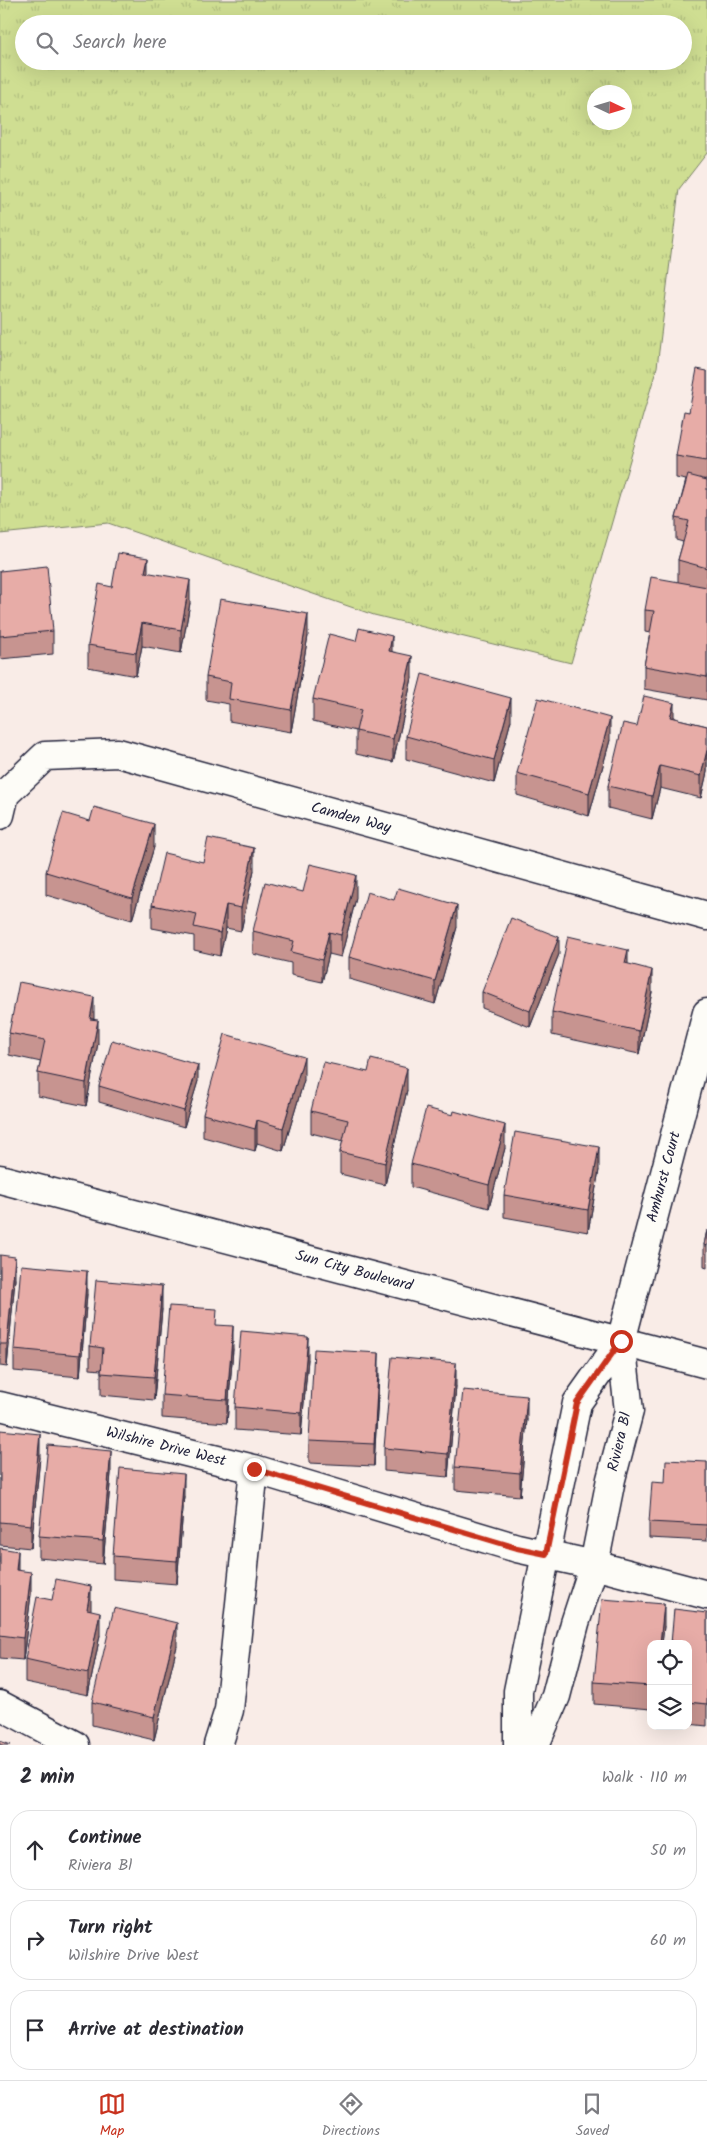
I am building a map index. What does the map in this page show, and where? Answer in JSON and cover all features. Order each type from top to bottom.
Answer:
[{"type":"street","name":"Camden Way","points":[[3,804],[45,756],[118,753],[707,916]]},
{"type":"street","name":"Amhurst Court","points":[[621,1341],[707,1013]]},
{"type":"street","name":"Sun City Boulevard","points":[[0,1179],[707,1364]]},
{"type":"street","points":[[518,1745],[518,1691],[577,1403],[621,1341]]},
{"type":"street","name":"Riviera Bl","points":[[535,1745],[556,1696],[575,1623],[594,1565],[611,1480],[629,1411],[621,1341]]},
{"type":"street","name":"Wilshire Drive West","points":[[0,1406],[254,1469],[517,1548],[594,1565],[707,1595]]},
{"type":"street","points":[[218,1745],[229,1710],[254,1469]]},
{"type":"street","points":[[0,1705],[75,1745]]},
{"type":"green space","points":[[0,0],[707,0],[707,153],[679,189],[657,367],[571,663],[374,615],[108,523],[0,534]]},
{"type":"building","points":[[697,369],[707,371],[707,461],[676,456],[684,411],[689,412]]},
{"type":"building","points":[[688,475],[707,480],[707,568],[678,560],[689,521],[676,518]]},
{"type":"building","points":[[118,553],[148,558],[145,572],[190,580],[181,630],[142,623],[136,653],[88,645],[99,584],[112,587]]},
{"type":"building","points":[[47,566],[53,631],[0,636],[0,571]]},
{"type":"building","points":[[651,577],[707,587],[707,677],[644,666],[654,611],[645,610]]},
{"type":"building","points":[[220,599],[308,614],[291,710],[229,699],[231,682],[206,677]]},
{"type":"building","points":[[359,628],[392,636],[389,651],[412,656],[393,739],[356,731],[361,710],[313,699],[329,634],[356,641]]},
{"type":"building","points":[[422,674],[511,698],[494,760],[406,736]]},
{"type":"building","points":[[644,696],[674,703],[670,717],[707,726],[707,750],[701,776],[660,766],[652,796],[608,786],[623,723],[637,726]]},
{"type":"building","points":[[538,698],[610,718],[589,793],[517,773]]},
{"type":"building","points":[[94,807],[154,824],[132,898],[46,872],[63,813],[90,821]]},
{"type":"building","points":[[208,838],[254,848],[241,908],[226,905],[220,933],[194,927],[197,914],[152,905],[164,853],[203,862]]},
{"type":"building","points":[[310,864],[356,875],[341,935],[329,932],[322,960],[291,952],[294,941],[253,931],[265,882],[303,892]]},
{"type":"building","points":[[398,888],[457,905],[435,981],[349,957],[367,892],[394,900]]},
{"type":"building","points":[[511,918],[559,937],[530,1011],[482,992]]},
{"type":"building","points":[[568,936],[628,950],[625,963],[652,970],[639,1031],[552,1012]]},
{"type":"building","points":[[19,982],[94,997],[90,1019],[98,1020],[86,1083],[38,1073],[45,1040],[9,1033]]},
{"type":"building","points":[[225,1034],[304,1057],[283,1128],[257,1120],[255,1129],[203,1114]]},
{"type":"building","points":[[112,1040],[198,1065],[184,1111],[99,1086]]},
{"type":"building","points":[[371,1059],[407,1068],[385,1163],[340,1152],[348,1120],[311,1111],[323,1062],[368,1072]]},
{"type":"building","points":[[426,1108],[453,1115],[454,1111],[505,1125],[489,1185],[411,1164]]},
{"type":"building","points":[[515,1132],[599,1147],[588,1210],[504,1195]]},
{"type":"building","points":[[707,1230],[707,1246],[704,1245]]},
{"type":"building","points":[[0,1255],[15,1257],[7,1344],[0,1344]]},
{"type":"building","points":[[21,1265],[87,1271],[80,1355],[14,1349]]},
{"type":"building","points":[[96,1280],[162,1286],[154,1377],[101,1373],[103,1348],[90,1346]]},
{"type":"building","points":[[169,1306],[217,1309],[216,1325],[233,1326],[227,1400],[162,1395]]},
{"type":"building","points":[[241,1331],[308,1337],[301,1413],[235,1407]]},
{"type":"building","points":[[314,1349],[379,1353],[374,1444],[309,1441]]},
{"type":"building","points":[[392,1357],[456,1363],[448,1454],[384,1448]]},
{"type":"building","points":[[463,1390],[527,1396],[520,1473],[455,1467]]},
{"type":"building","points":[[0,1430],[40,1434],[31,1525],[0,1522]]},
{"type":"building","points":[[48,1445],[111,1451],[103,1541],[39,1536]]},
{"type":"building","points":[[666,1460],[707,1462],[707,1525],[649,1522],[652,1482],[665,1483]]},
{"type":"building","points":[[120,1468],[184,1474],[177,1561],[113,1556]]},
{"type":"building","points":[[0,1548],[18,1551],[16,1570],[31,1572],[23,1638],[0,1635]]},
{"type":"building","points":[[56,1579],[91,1586],[87,1609],[100,1612],[88,1673],[25,1659],[37,1597],[52,1600]]},
{"type":"building","points":[[602,1599],[664,1604],[660,1640],[647,1640],[647,1686],[594,1682]]},
{"type":"building","points":[[114,1608],[177,1623],[154,1717],[92,1702]]},
{"type":"building","points":[[674,1609],[707,1613],[707,1704],[692,1702],[692,1640],[671,1640]]},
{"type":"building","points":[[0,1741],[11,1745],[0,1745]]},
{"type":"route","points":[[254,1469],[517,1548],[546,1554],[577,1403],[621,1341]]}]
